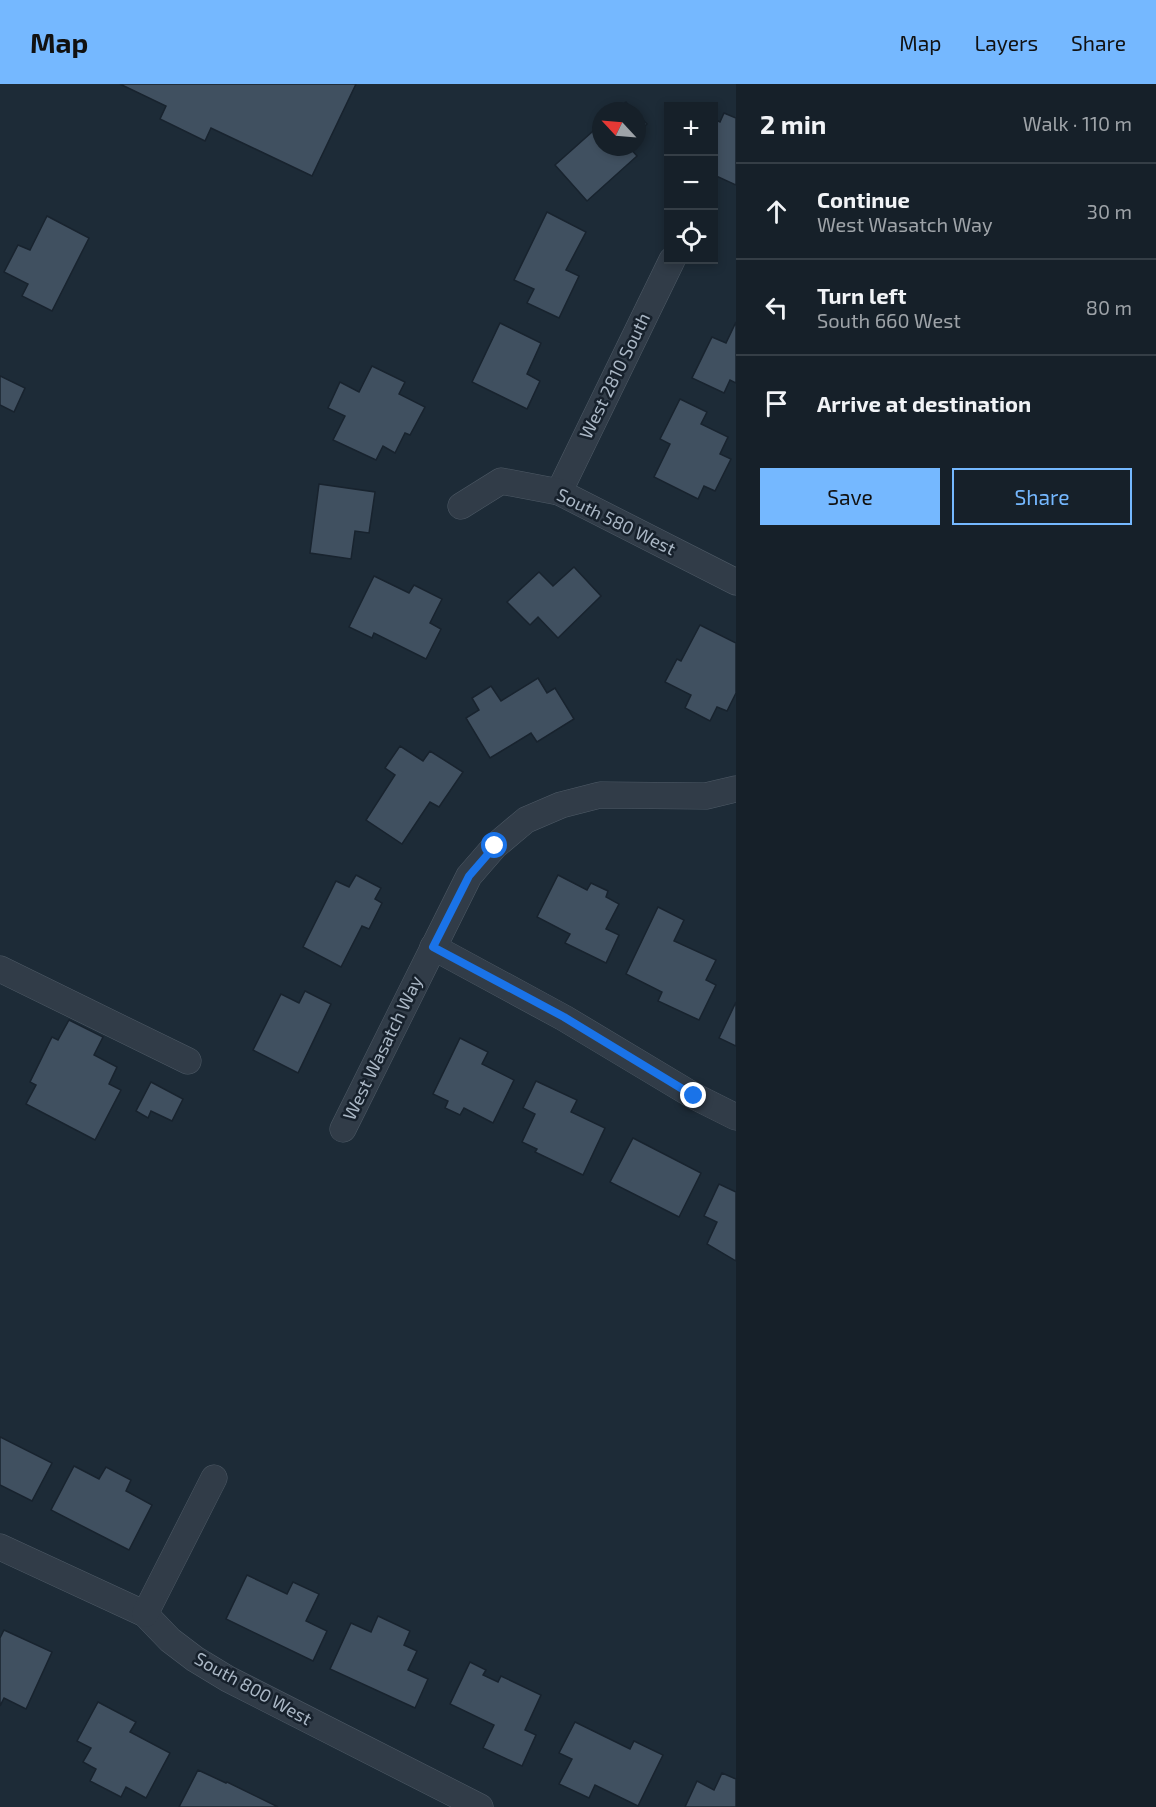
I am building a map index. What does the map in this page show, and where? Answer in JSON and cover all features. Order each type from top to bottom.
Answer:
[{"type":"street","name":"West 2810 South","points":[[559,492],[670,264]]},
{"type":"street","name":"South 580 West","points":[[461,506],[501,481],[559,492],[736,582]]},
{"type":"street","name":"West Wasatch Way","points":[[343,1130],[469,876],[495,846],[526,820],[561,805],[600,795],[706,796],[736,789]]},
{"type":"street","points":[[433,947],[564,1017],[694,1096],[736,1117]]},
{"type":"street","points":[[0,969],[188,1060]]},
{"type":"street","points":[[146,1614],[214,1478]]},
{"type":"street","name":"South 800 West","points":[[0,1547],[146,1614],[170,1640],[195,1659],[228,1679],[480,1807]]},
{"type":"building","points":[[120,84],[356,84],[312,176],[211,128],[205,141],[160,119],[166,106]]},
{"type":"building","points":[[724,113],[736,118],[736,185],[718,177],[718,121],[720,122]]},
{"type":"building","points":[[592,132],[592,156],[637,156],[587,201],[555,165]]},
{"type":"building","points":[[547,212],[586,232],[566,270],[579,276],[559,318],[527,303],[534,289],[514,280]]},
{"type":"building","points":[[47,216],[89,238],[52,311],[22,296],[28,284],[4,272],[18,245],[30,250]]},
{"type":"building","points":[[736,322],[736,383],[730,380],[724,393],[692,378],[712,337],[726,343]]},
{"type":"building","points":[[500,323],[541,343],[527,374],[540,381],[527,409],[472,382]]},
{"type":"building","points":[[372,366],[405,382],[399,394],[425,407],[410,435],[405,433],[395,453],[383,446],[376,460],[333,440],[345,416],[328,408],[340,382],[359,392]]},
{"type":"building","points":[[0,376],[25,388],[14,412],[0,405]]},
{"type":"building","points":[[680,399],[707,412],[701,424],[728,437],[720,454],[731,459],[715,491],[704,486],[698,499],[654,477],[670,444],[660,439]]},
{"type":"building","points":[[319,484],[375,492],[369,533],[355,531],[351,559],[310,553]]},
{"type":"building","points":[[574,567],[601,596],[558,638],[538,617],[530,625],[507,602],[539,572],[553,586]]},
{"type":"building","points":[[374,576],[409,593],[414,585],[442,599],[430,623],[441,629],[426,659],[374,633],[372,638],[349,627]]},
{"type":"building","points":[[700,625],[736,643],[736,693],[727,711],[717,707],[710,721],[685,708],[691,695],[665,682],[677,659],[681,661]]},
{"type":"building","points":[[538,678],[547,693],[555,688],[574,719],[537,742],[531,733],[490,758],[466,718],[479,710],[472,698],[491,686],[501,701]]},
{"type":"building","points":[[400,746],[423,761],[430,751],[463,772],[439,807],[430,802],[402,844],[366,820],[395,775],[385,768]]},
{"type":"building","points":[[356,875],[381,888],[375,899],[382,903],[369,929],[362,926],[341,967],[303,947],[336,881],[349,887]]},
{"type":"building","points":[[558,875],[587,890],[591,883],[608,891],[606,897],[619,904],[606,929],[619,935],[606,963],[565,943],[570,934],[537,917]]},
{"type":"building","points":[[658,907],[684,920],[674,941],[716,960],[706,980],[716,985],[699,1020],[658,1001],[662,992],[626,974]]},
{"type":"building","points":[[305,991],[331,1004],[298,1073],[253,1050],[281,994],[299,1003]]},
{"type":"building","points":[[736,1002],[736,1046],[719,1038]]},
{"type":"building","points":[[69,1020],[103,1037],[94,1055],[117,1067],[109,1084],[121,1090],[95,1140],[26,1104],[36,1085],[30,1082],[52,1037],[58,1040]]},
{"type":"building","points":[[460,1038],[488,1052],[482,1064],[514,1080],[493,1123],[464,1108],[460,1115],[445,1108],[448,1101],[433,1094]]},
{"type":"building","points":[[536,1081],[577,1100],[571,1112],[605,1128],[583,1175],[535,1152],[537,1149],[522,1142],[535,1114],[523,1108]]},
{"type":"building","points":[[151,1082],[183,1099],[172,1121],[151,1111],[148,1118],[136,1111]]},
{"type":"building","points":[[633,1138],[701,1173],[679,1217],[610,1182]]},
{"type":"building","points":[[719,1184],[736,1192],[736,1261],[707,1244],[717,1222],[704,1216]]},
{"type":"building","points":[[0,1437],[52,1463],[32,1501],[0,1485]]},
{"type":"building","points":[[74,1466],[99,1479],[106,1467],[131,1480],[126,1491],[152,1505],[129,1550],[51,1510]]},
{"type":"building","points":[[247,1575],[287,1594],[293,1582],[319,1594],[306,1621],[327,1631],[313,1661],[226,1619]]},
{"type":"building","points":[[378,1616],[410,1631],[404,1645],[417,1651],[408,1670],[428,1679],[415,1708],[330,1669],[351,1623],[371,1632]]},
{"type":"building","points":[[4,1630],[52,1652],[26,1709],[4,1698],[0,1706],[0,1638]]},
{"type":"building","points":[[470,1662],[486,1670],[483,1675],[498,1682],[501,1676],[541,1695],[525,1730],[536,1735],[522,1766],[483,1748],[494,1725],[450,1704]]},
{"type":"building","points":[[98,1702],[136,1722],[130,1732],[170,1753],[146,1798],[126,1787],[121,1797],[90,1781],[96,1769],[83,1762],[91,1748],[77,1741]]},
{"type":"building","points":[[575,1722],[630,1749],[634,1741],[663,1755],[638,1806],[595,1785],[589,1798],[559,1784],[572,1759],[559,1753]]},
{"type":"building","points":[[198,1770],[227,1782],[278,1807],[179,1807]]},
{"type":"building","points":[[722,1773],[736,1779],[736,1807],[685,1807],[697,1781],[714,1790]]},
{"type":"route","points":[[495,846],[469,876],[433,947],[564,1017],[694,1096]]}]
